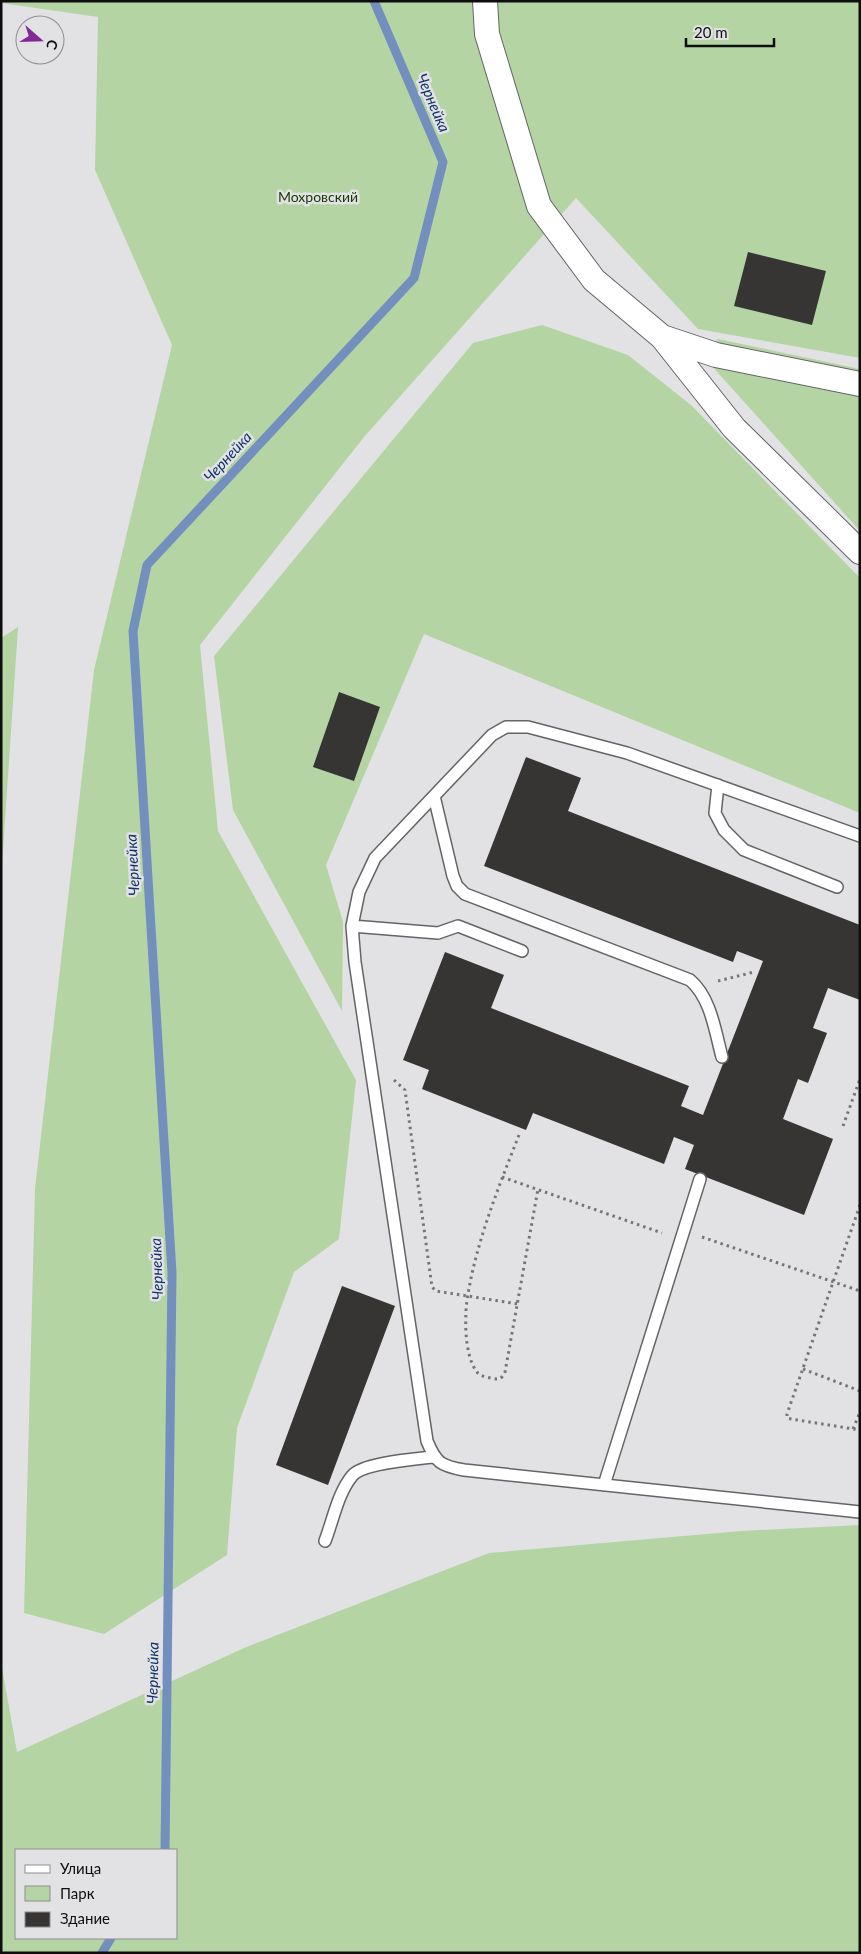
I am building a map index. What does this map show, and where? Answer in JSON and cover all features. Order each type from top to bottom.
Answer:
[{"type":"street","points":[[485,1],[488,34],[539,206],[594,280],[662,337],[734,428],[860,552]]},
{"type":"street","points":[[662,337],[716,355],[860,384]]},
{"type":"lane","points":[[860,836],[618,751],[528,727],[506,727],[492,735],[375,858],[359,892],[352,926],[355,962],[427,1441],[433,1456],[445,1466],[464,1470],[860,1512]]},
{"type":"lane","points":[[718,785],[715,813],[724,830],[744,850],[837,887]]},
{"type":"lane","points":[[434,796],[453,876],[457,886],[465,894],[690,980],[698,986],[710,1011],[722,1056]]},
{"type":"lane","points":[[352,926],[438,933],[458,926],[522,951]]},
{"type":"lane","points":[[604,1485],[700,1179]]},
{"type":"lane","points":[[325,1540],[342,1494],[352,1475],[374,1465],[433,1456]]},
{"type":"path","points":[[698,986],[754,972]]},
{"type":"path","points":[[372,1077],[396,1081],[405,1090],[432,1287],[436,1291],[518,1304]]},
{"type":"path","points":[[843,1126],[860,1079]]},
{"type":"path","points":[[519,1135],[502,1177],[480,1247],[468,1296],[466,1342],[476,1372],[482,1376],[498,1380],[506,1372],[538,1189]]},
{"type":"path","points":[[860,1205],[787,1414],[787,1418],[860,1430]]},
{"type":"path","points":[[803,1369],[860,1390]]},
{"type":"path","points":[[852,1429],[860,1412]]},
{"type":"green space","name":"Мохровский","points":[[1,1],[860,1],[860,358],[698,329],[576,198],[364,437],[200,645],[218,831],[356,1080],[339,1239],[294,1272],[237,1428],[227,1555],[104,1634],[24,1613],[35,1189],[94,670],[172,345],[95,170],[98,17],[1,3]]},
{"type":"green space","points":[[542,325],[628,355],[691,405],[860,578],[860,813],[424,634],[326,865],[343,922],[342,1011],[233,810],[214,656],[473,343]]},
{"type":"green space","points":[[718,339],[860,369],[860,531],[702,355]]},
{"type":"green space","points":[[18,628],[1,880],[1,638]]},
{"type":"green space","points":[[860,1525],[860,1953],[1,1953],[1,1662],[17,1752],[244,1648],[489,1553],[741,1531]]},
{"type":"building","points":[[748,252],[826,271],[812,325],[734,306]]},
{"type":"building","points":[[339,692],[380,707],[354,781],[313,767]]},
{"type":"building","points":[[526,757],[581,778],[568,811],[860,925],[860,1000],[828,988],[813,1028],[827,1033],[808,1083],[798,1079],[783,1119],[833,1139],[804,1215],[685,1169],[694,1145],[674,1137],[664,1164],[533,1113],[526,1130],[422,1089],[429,1070],[403,1060],[445,952],[504,975],[491,1008],[689,1086],[681,1106],[703,1115],[763,961],[737,951],[733,962],[484,866]]},
{"type":"building","points":[[342,1286],[395,1306],[328,1485],[276,1465]]},
{"type":"waterway","name":"Чернейка","points":[[165,1849],[172,1273],[133,631],[147,565],[414,278],[443,162],[374,1]]},
{"type":"waterway","name":"Чернейка","points":[[102,1953],[110,1939]]}]
